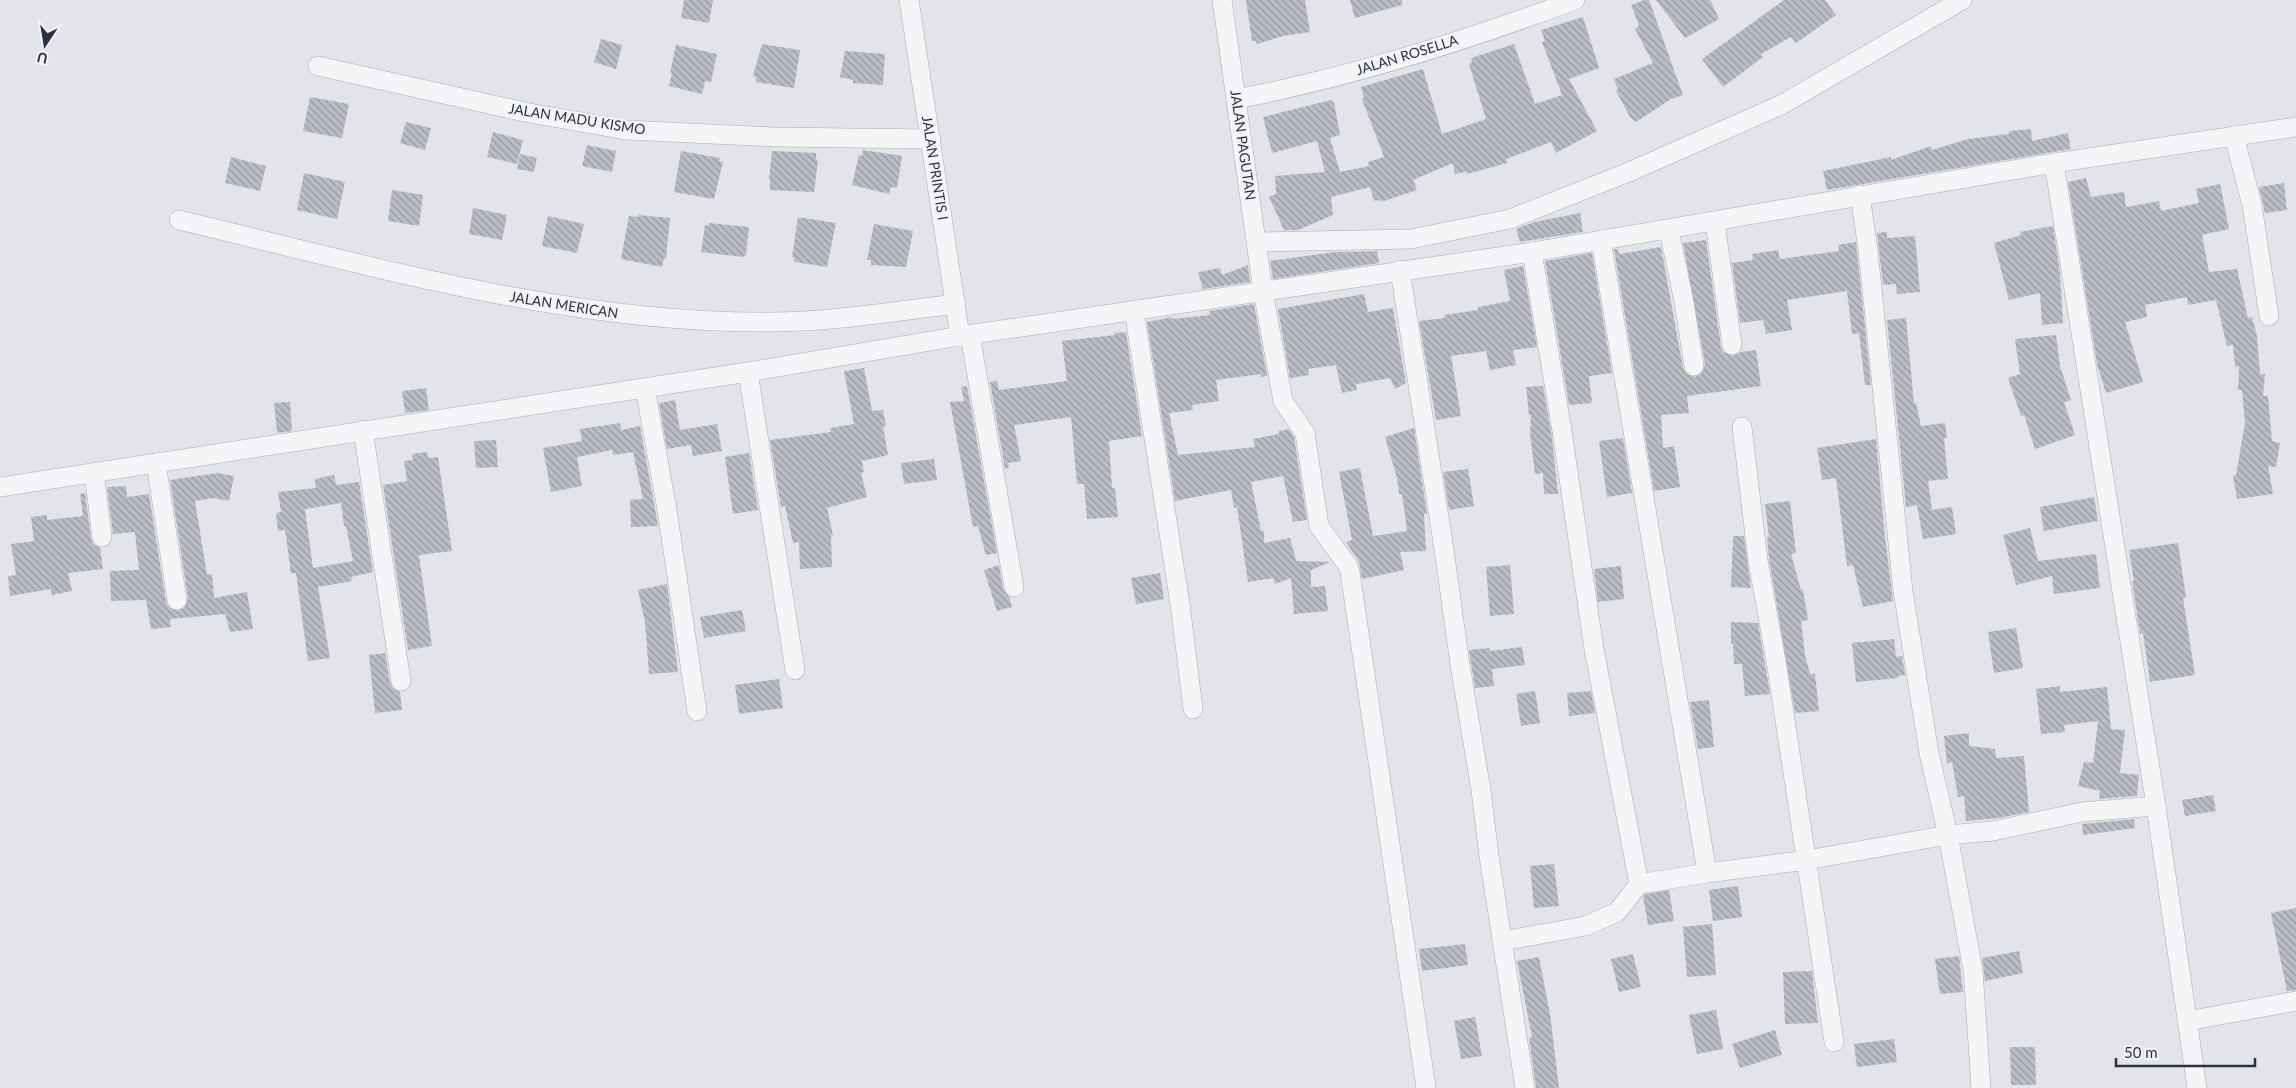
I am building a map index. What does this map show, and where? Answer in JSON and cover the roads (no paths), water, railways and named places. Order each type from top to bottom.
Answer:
[{"type":"street","name":"JALAN PRINTIS I","points":[[909,0],[956,304],[965,336],[1014,587]]},
{"type":"street","name":"JALAN PAGUTAN","points":[[1222,0],[1257,242],[1262,291],[1283,401],[1305,433],[1319,526],[1348,566],[1350,572],[1426,1088]]},
{"type":"street","name":"JALAN ROSELLA","points":[[1236,99],[1289,89],[1390,62],[1575,0]]},
{"type":"street","points":[[1257,242],[1411,239],[1510,219],[1629,172],[1781,105],[1962,0]]},
{"type":"street","name":"JALAN MADU KISMO","points":[[318,66],[529,114],[626,130],[774,137],[931,139]]},
{"type":"street","points":[[0,486],[646,388],[1134,310],[1532,252],[1715,222],[1860,194],[2296,127]]},
{"type":"street","points":[[2234,136],[2252,205],[2269,316]]},
{"type":"street","points":[[2054,163],[2156,806],[2197,1088]]},
{"type":"street","points":[[1860,194],[1868,250],[1903,590],[1929,753],[1948,835],[1974,976],[1981,1088]]},
{"type":"street","name":"JALAN MERICAN","points":[[179,220],[478,290],[613,314],[700,320],[772,322],[854,316],[956,304]]},
{"type":"street","points":[[1715,222],[1732,345]]},
{"type":"street","points":[[1669,230],[1694,366]]},
{"type":"street","points":[[1601,240],[1707,873]]},
{"type":"street","points":[[1532,252],[1562,430],[1594,649],[1639,884]]},
{"type":"street","points":[[1400,270],[1481,790],[1489,856],[1524,1088]]},
{"type":"street","points":[[1134,310],[1180,604],[1193,710]]},
{"type":"street","points":[[748,372],[795,670]]},
{"type":"street","points":[[646,388],[667,510],[697,711]]},
{"type":"street","points":[[1742,427],[1758,561],[1776,661],[1834,1042]]},
{"type":"street","points":[[363,430],[401,681]]},
{"type":"street","points":[[156,463],[177,600]]},
{"type":"street","points":[[94,472],[102,537]]},
{"type":"street","points":[[1502,941],[1586,926],[1617,912],[1639,884],[1806,860],[1948,835],[1993,831],[2082,812],[2156,806]]},
{"type":"street","points":[[2186,1021],[2296,1001]]}]
